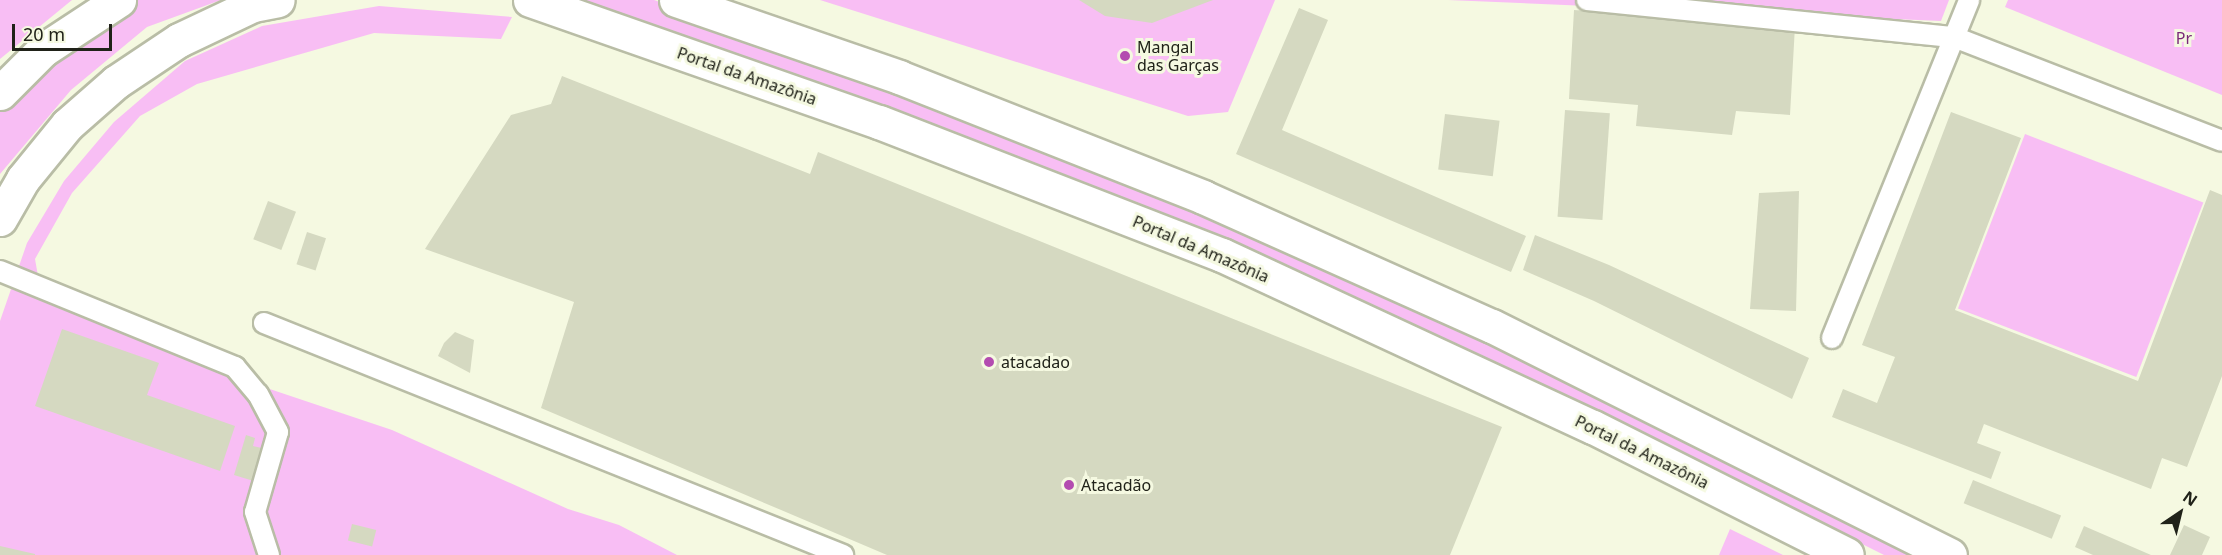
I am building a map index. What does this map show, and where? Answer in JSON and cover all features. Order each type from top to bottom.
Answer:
[{"type":"street","points":[[0,93],[43,50],[119,0]]},
{"type":"street","points":[[0,219],[23,179],[67,125],[116,82],[179,40],[253,5],[278,0]]},
{"type":"street","name":"Portal da Amazônia","points":[[530,0],[879,122],[1222,255],[1593,427],[1847,555]]},
{"type":"street","points":[[676,0],[899,77],[1203,197],[1492,326],[1950,555]]},
{"type":"lane","points":[[1587,0],[1954,37],[2222,141]]},
{"type":"lane","points":[[1832,338],[1969,0]]},
{"type":"lane","points":[[0,271],[235,367],[258,394],[278,432],[255,512],[269,555]]},
{"type":"lane","points":[[264,323],[843,555]]},
{"type":"green space","points":[[0,0],[72,0],[0,59]]},
{"type":"green space","points":[[136,0],[221,0],[147,27],[71,90],[0,174],[0,108],[53,57]]},
{"type":"green space","points":[[578,0],[654,0],[961,107],[1453,324],[1915,555],[1884,555],[1675,450],[1216,237],[942,127]]},
{"type":"green space","name":"Mangal das Garças","points":[[820,0],[1275,0],[1228,112],[1188,116]]},
{"type":"green space","points":[[1448,0],[1949,0],[1941,21]]},
{"type":"green space","name":"Pr","points":[[2008,0],[2222,0],[2222,95],[2005,7]]},
{"type":"green space","points":[[379,6],[512,17],[501,39],[374,33],[197,84],[140,116],[72,193],[35,259],[41,293],[237,378],[392,430],[568,509],[619,525],[677,555],[0,555],[0,321],[27,243],[64,181],[114,122],[185,61],[262,26]]},
{"type":"green space","points":[[2025,134],[2203,202],[2136,377],[1958,309]]},
{"type":"green space","points":[[1730,529],[1783,555],[1719,555]]},
{"type":"building","points":[[1079,0],[1213,0],[1152,23],[1105,16]]},
{"type":"building","points":[[1299,8],[1328,20],[1282,130],[1526,236],[1511,272],[1236,154]]},
{"type":"building","points":[[1574,10],[1795,26],[1790,115],[1736,111],[1732,135],[1636,126],[1638,105],[1569,99]]},
{"type":"building","points":[[562,76],[810,174],[818,152],[1502,427],[1450,555],[887,555],[541,408],[574,302],[425,249],[511,115],[551,104]]},
{"type":"building","points":[[1565,110],[1610,113],[1602,220],[1558,217]]},
{"type":"building","points":[[1951,112],[2021,138],[1955,310],[2138,381],[2210,190],[2222,195],[2222,376],[2187,467],[2162,458],[2151,489],[1984,424],[1977,443],[2001,452],[1991,479],[1832,417],[1843,389],[1877,403],[1895,357],[1862,345]]},
{"type":"building","points":[[1445,114],[1500,121],[1493,176],[1438,170]]},
{"type":"building","points":[[1799,191],[1796,311],[1750,309],[1759,193]]},
{"type":"building","points":[[268,201],[296,212],[281,250],[253,239]]},
{"type":"building","points":[[307,232],[326,238],[316,271],[296,264]]},
{"type":"building","points":[[1535,235],[1609,265],[1809,358],[1792,399],[1594,301],[1523,270]]},
{"type":"building","points":[[62,329],[159,363],[147,395],[235,426],[220,471],[35,406]]},
{"type":"building","points":[[455,332],[474,340],[470,373],[438,356],[444,343]]},
{"type":"building","points":[[246,435],[255,438],[253,446],[266,449],[257,482],[234,475]]},
{"type":"building","points":[[1973,480],[2061,516],[2052,539],[1964,503]]},
{"type":"building","points":[[352,524],[376,530],[372,547],[348,540]]},
{"type":"building","points":[[2184,525],[2210,537],[2202,555],[2170,555]]},
{"type":"building","points":[[2084,526],[2151,555],[2093,555],[2075,547]]},
{"type":"building","points":[[0,546],[35,554],[35,555],[0,555]]},
{"type":"place","name":"Mangal das Garças","points":[[1125,56]]},
{"type":"place","name":"atacadao","points":[[989,362]]},
{"type":"place","name":"Atacadão","points":[[1069,485]]}]
